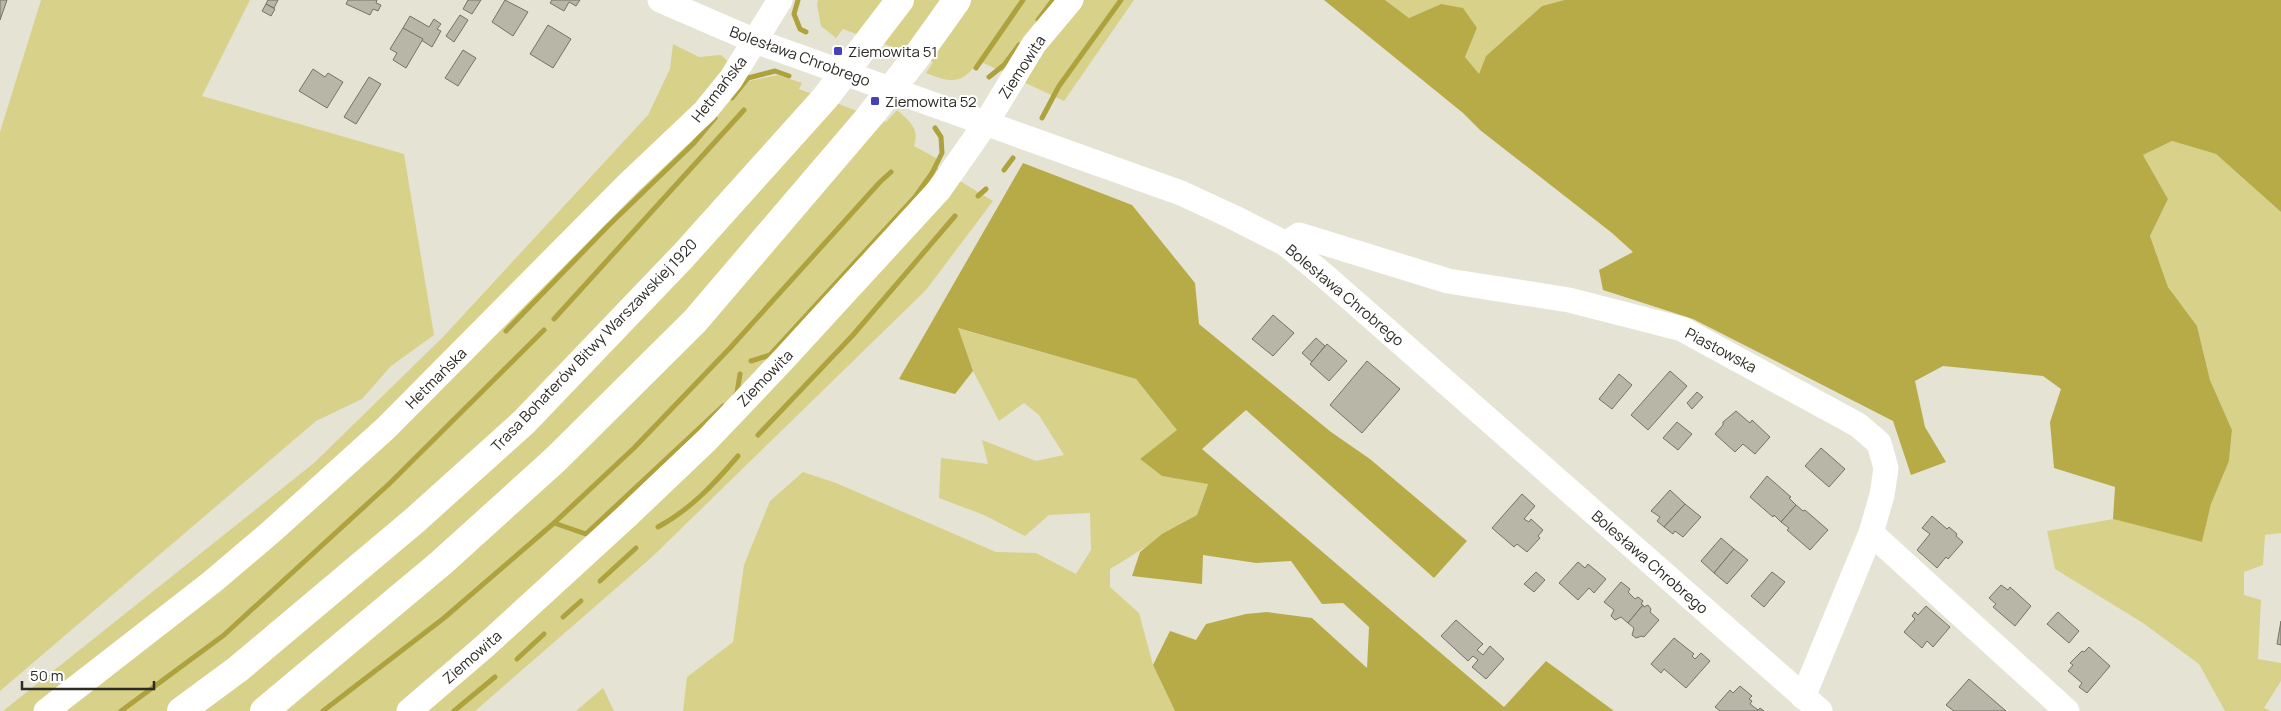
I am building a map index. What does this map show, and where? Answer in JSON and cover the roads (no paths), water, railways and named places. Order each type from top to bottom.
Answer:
[{"type":"highway","name":"Trasa Bohaterów Bitwy Warszawskiej 1920","points":[[181,711],[238,669],[414,521],[524,422],[683,256],[825,98],[900,0]]},
{"type":"highway","points":[[264,711],[441,563],[556,459],[695,321],[870,116],[917,56],[957,0]]},
{"type":"street","name":"Bolesława Chrobrego","points":[[660,0],[755,41],[1181,193],[1286,244],[1341,290],[1812,706]]},
{"type":"street","name":"Hetmańska","points":[[46,711],[212,582],[272,531],[386,428],[628,184],[692,125],[726,85],[780,0]]},
{"type":"street","name":"Ziemowita","points":[[409,711],[570,570],[707,440],[939,190],[986,123],[1034,44],[1071,0]]},
{"type":"street","name":"Piastowska","points":[[1286,244],[1299,235],[1448,281],[1569,300],[1682,329],[1858,425],[1879,443],[1886,468],[1882,494],[1871,533],[1812,706]]},
{"type":"street","points":[[1871,533],[2067,711]]},
{"type":"waterway","points":[[798,0],[794,14],[800,29],[806,32]]},
{"type":"waterway","points":[[976,68],[1023,0]]},
{"type":"waterway","points":[[1038,20],[1053,0]]},
{"type":"waterway","points":[[1042,118],[1059,86],[1121,0]]},
{"type":"waterway","points":[[989,77],[1004,65],[1019,45]]},
{"type":"waterway","points":[[732,98],[748,78],[775,71],[789,76]]},
{"type":"waterway","points":[[554,319],[744,110]]},
{"type":"waterway","points":[[506,331],[608,226],[694,143],[715,118]]},
{"type":"waterway","points":[[751,361],[770,355],[915,197],[932,173],[942,153],[941,137],[935,128]]},
{"type":"waterway","points":[[1004,170],[1013,158]]},
{"type":"waterway","points":[[323,711],[444,618],[554,523],[634,448],[730,348],[891,172]]},
{"type":"waterway","points":[[978,196],[986,189]]},
{"type":"waterway","points":[[758,435],[853,335],[955,216]]},
{"type":"waterway","points":[[121,711],[224,635],[389,484],[544,330]]},
{"type":"waterway","points":[[735,395],[740,374]]},
{"type":"waterway","points":[[554,523],[586,534],[723,406]]},
{"type":"waterway","points":[[658,527],[681,512],[701,495],[738,456]]},
{"type":"waterway","points":[[600,581],[636,548]]},
{"type":"waterway","points":[[563,617],[581,601]]},
{"type":"waterway","points":[[517,659],[544,634]]},
{"type":"waterway","points":[[454,711],[495,677]]},
{"type":"place","name":"Ziemowita 51","points":[[838,51]]},
{"type":"place","name":"Ziemowita 52","points":[[875,101]]}]
